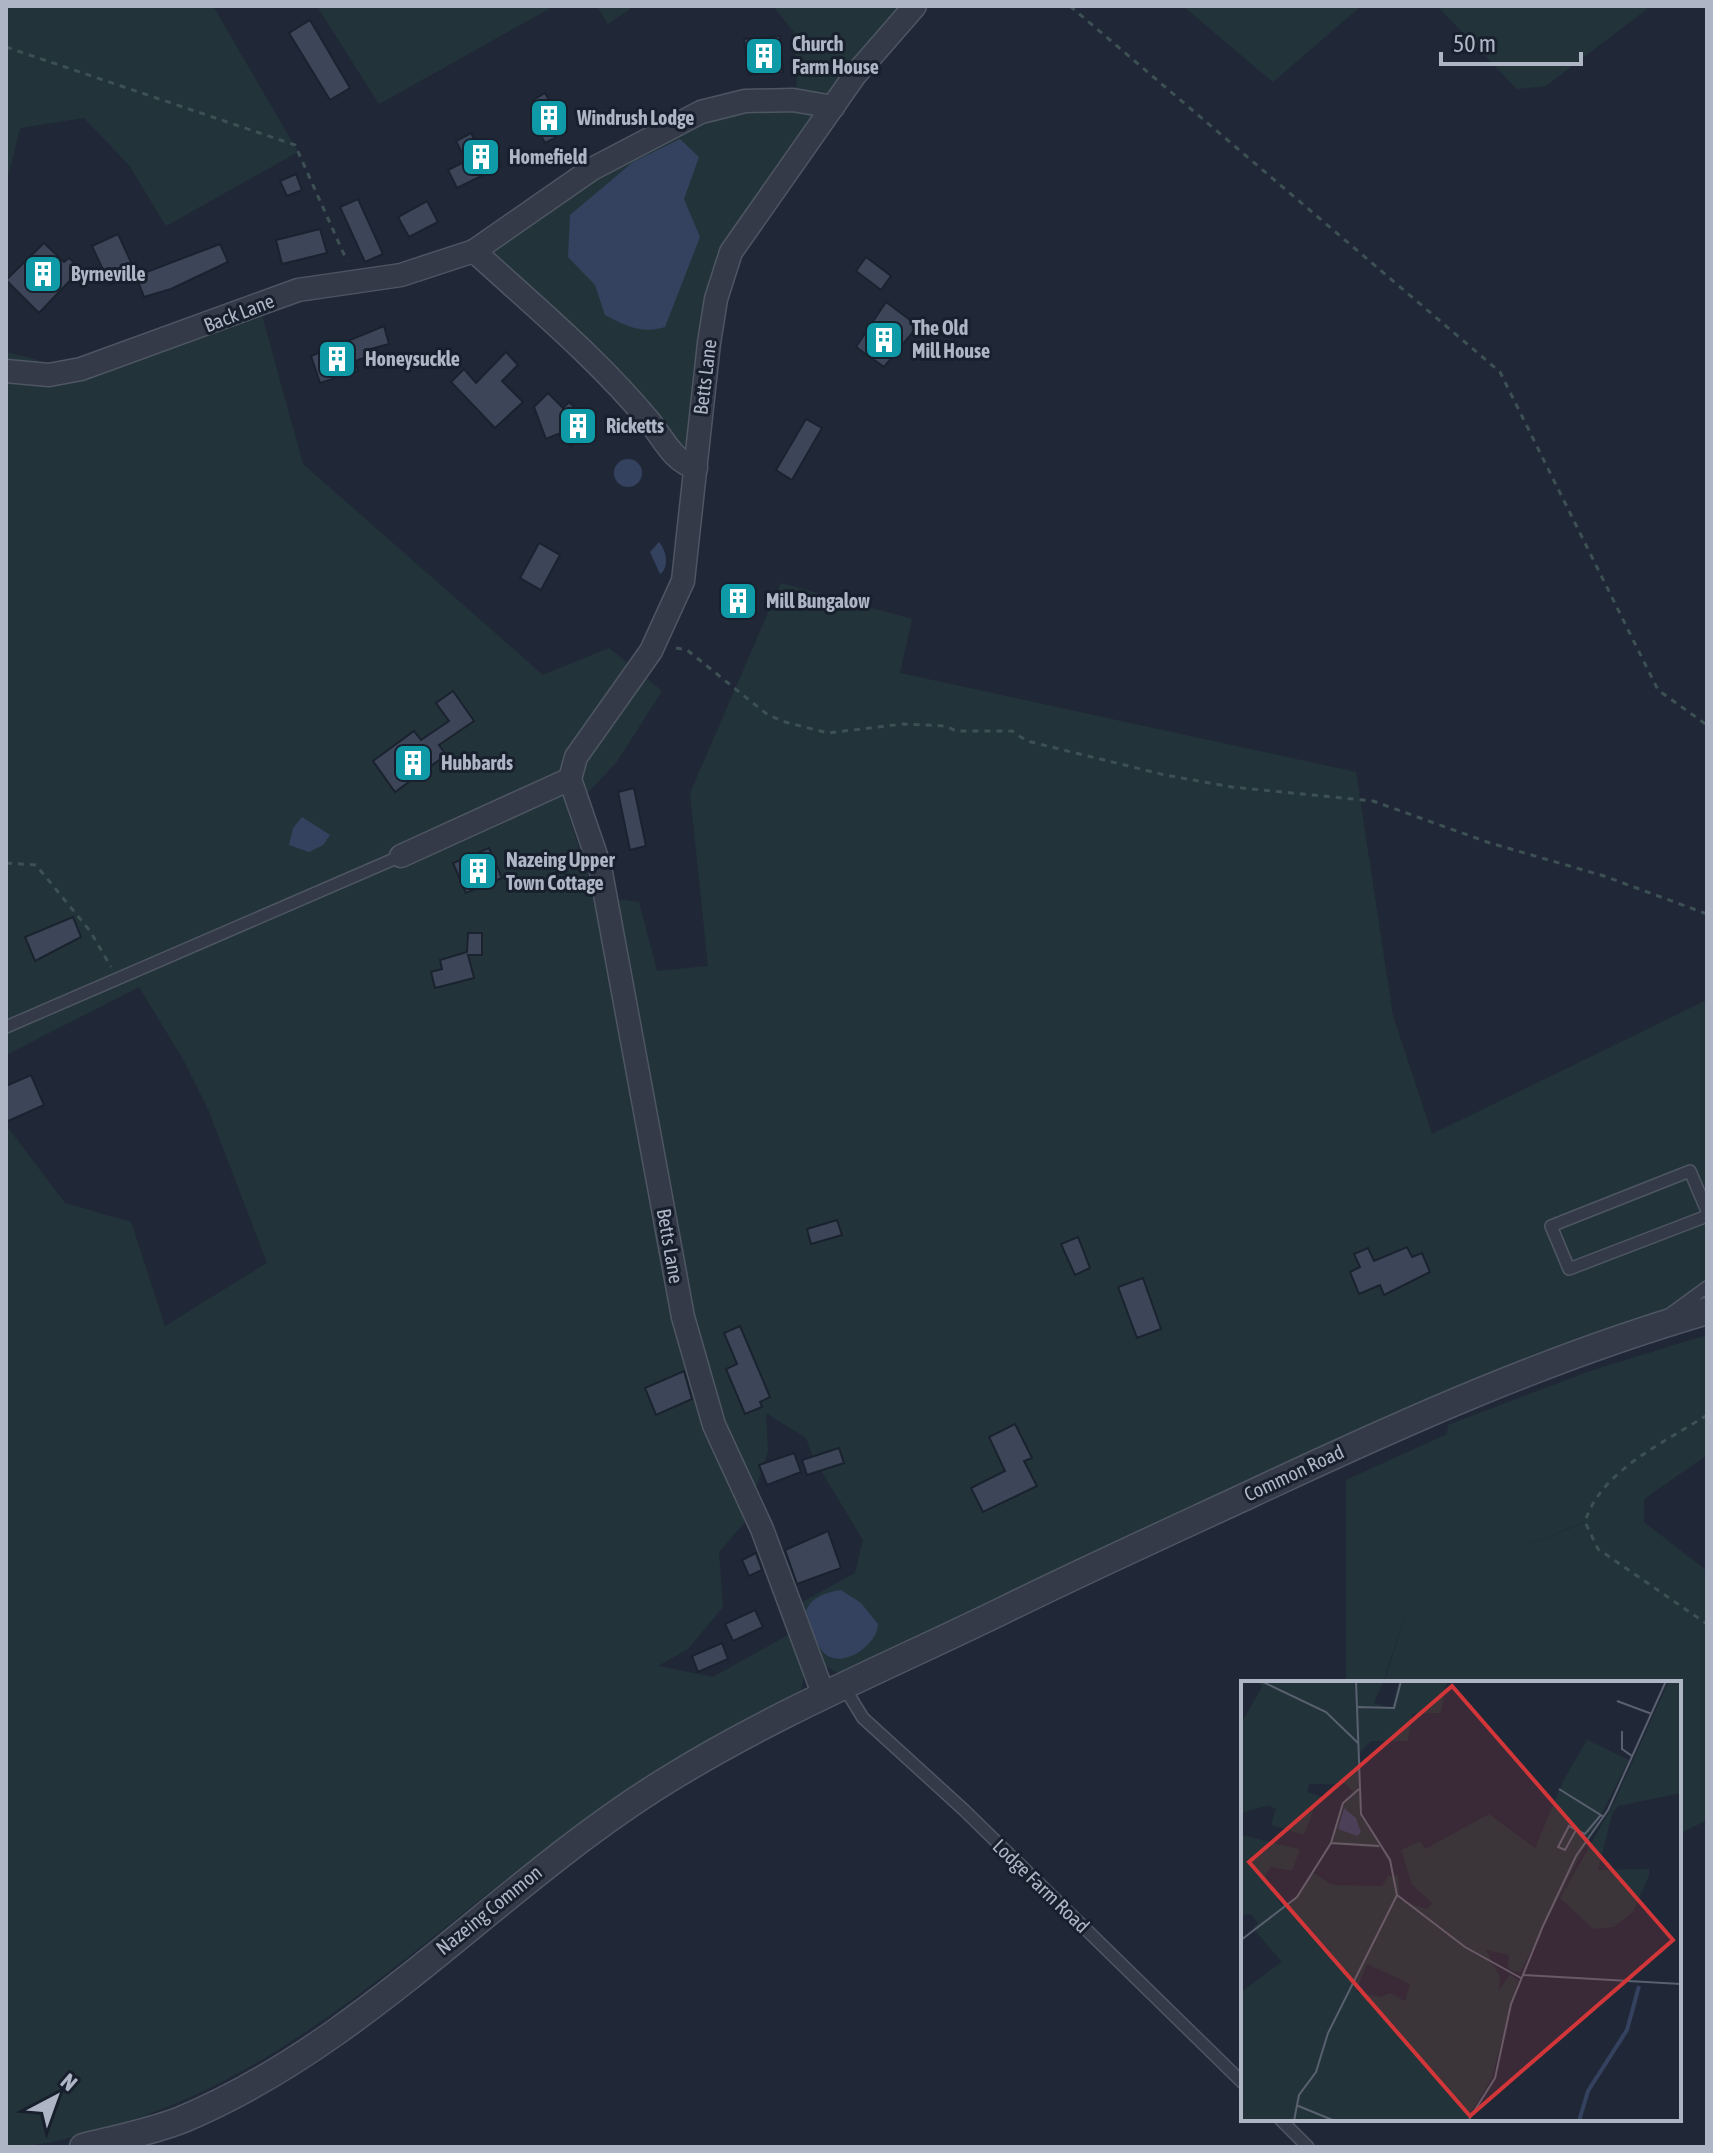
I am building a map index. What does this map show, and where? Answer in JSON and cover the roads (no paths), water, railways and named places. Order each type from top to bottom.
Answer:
[{"type":"street","name":"Betts Lane","points":[[834,1692],[714,1425],[683,1317],[600,867],[570,779],[576,757],[651,651],[683,581],[709,343],[716,299],[731,252],[855,75],[915,6]]},
{"type":"street","name":"Back Lane","points":[[6,371],[49,375],[81,369],[298,290],[432,268],[474,251],[592,169],[701,112],[745,101],[793,100],[833,107]]},
{"type":"street","points":[[474,251],[600,366],[633,401],[680,463],[696,468]]},
{"type":"street","points":[[401,856],[570,779]]},
{"type":"street","name":"Common Road","points":[[893,1663],[1392,1428],[1586,1348],[1707,1311]]},
{"type":"street","name":"Nazeing Common","points":[[83,2147],[180,2120],[275,2071],[366,2008],[587,1833],[666,1780],[893,1663]]},
{"type":"lane","points":[[6,1027],[401,856]]},
{"type":"lane","points":[[1690,1171],[1707,1214],[1569,1269],[1551,1226],[1690,1171]]},
{"type":"lane","points":[[1658,1326],[1707,1287]]},
{"type":"lane","name":"Lodge Farm Road","points":[[834,1692],[964,1810],[1241,2081]]},
{"type":"lane","points":[[1282,2121],[1308,2147]]},
{"type":"water","points":[[680,139],[699,157],[684,199],[700,237],[665,327],[648,330],[634,328],[605,315],[595,285],[568,257],[570,215],[633,162]]},
{"type":"water","points":[[628,459],[638,463],[642,473],[638,483],[628,487],[618,483],[614,473],[618,463]]},
{"type":"water","points":[[659,542],[666,558],[660,574],[650,552]]},
{"type":"water","points":[[302,817],[330,835],[323,845],[309,852],[289,845],[293,828]]},
{"type":"water","points":[[841,1590],[861,1603],[878,1624],[873,1638],[862,1650],[838,1659],[821,1649],[806,1611],[816,1599]]},
{"type":"place","name":"Church Farm House","points":[[764,56]]},
{"type":"place","name":"Windrush Lodge","points":[[549,118]]},
{"type":"place","name":"Homefield","points":[[481,157]]},
{"type":"place","name":"Byrneville","points":[[43,274]]},
{"type":"place","name":"The Old Mill House","points":[[884,340]]},
{"type":"place","name":"Honeysuckle","points":[[337,359]]},
{"type":"place","name":"Ricketts","points":[[578,426]]},
{"type":"place","name":"Mill Bungalow","points":[[738,601]]},
{"type":"place","name":"Hubbards","points":[[413,763]]},
{"type":"place","name":"Nazeing Upper Town Cottage","points":[[478,871]]}]
